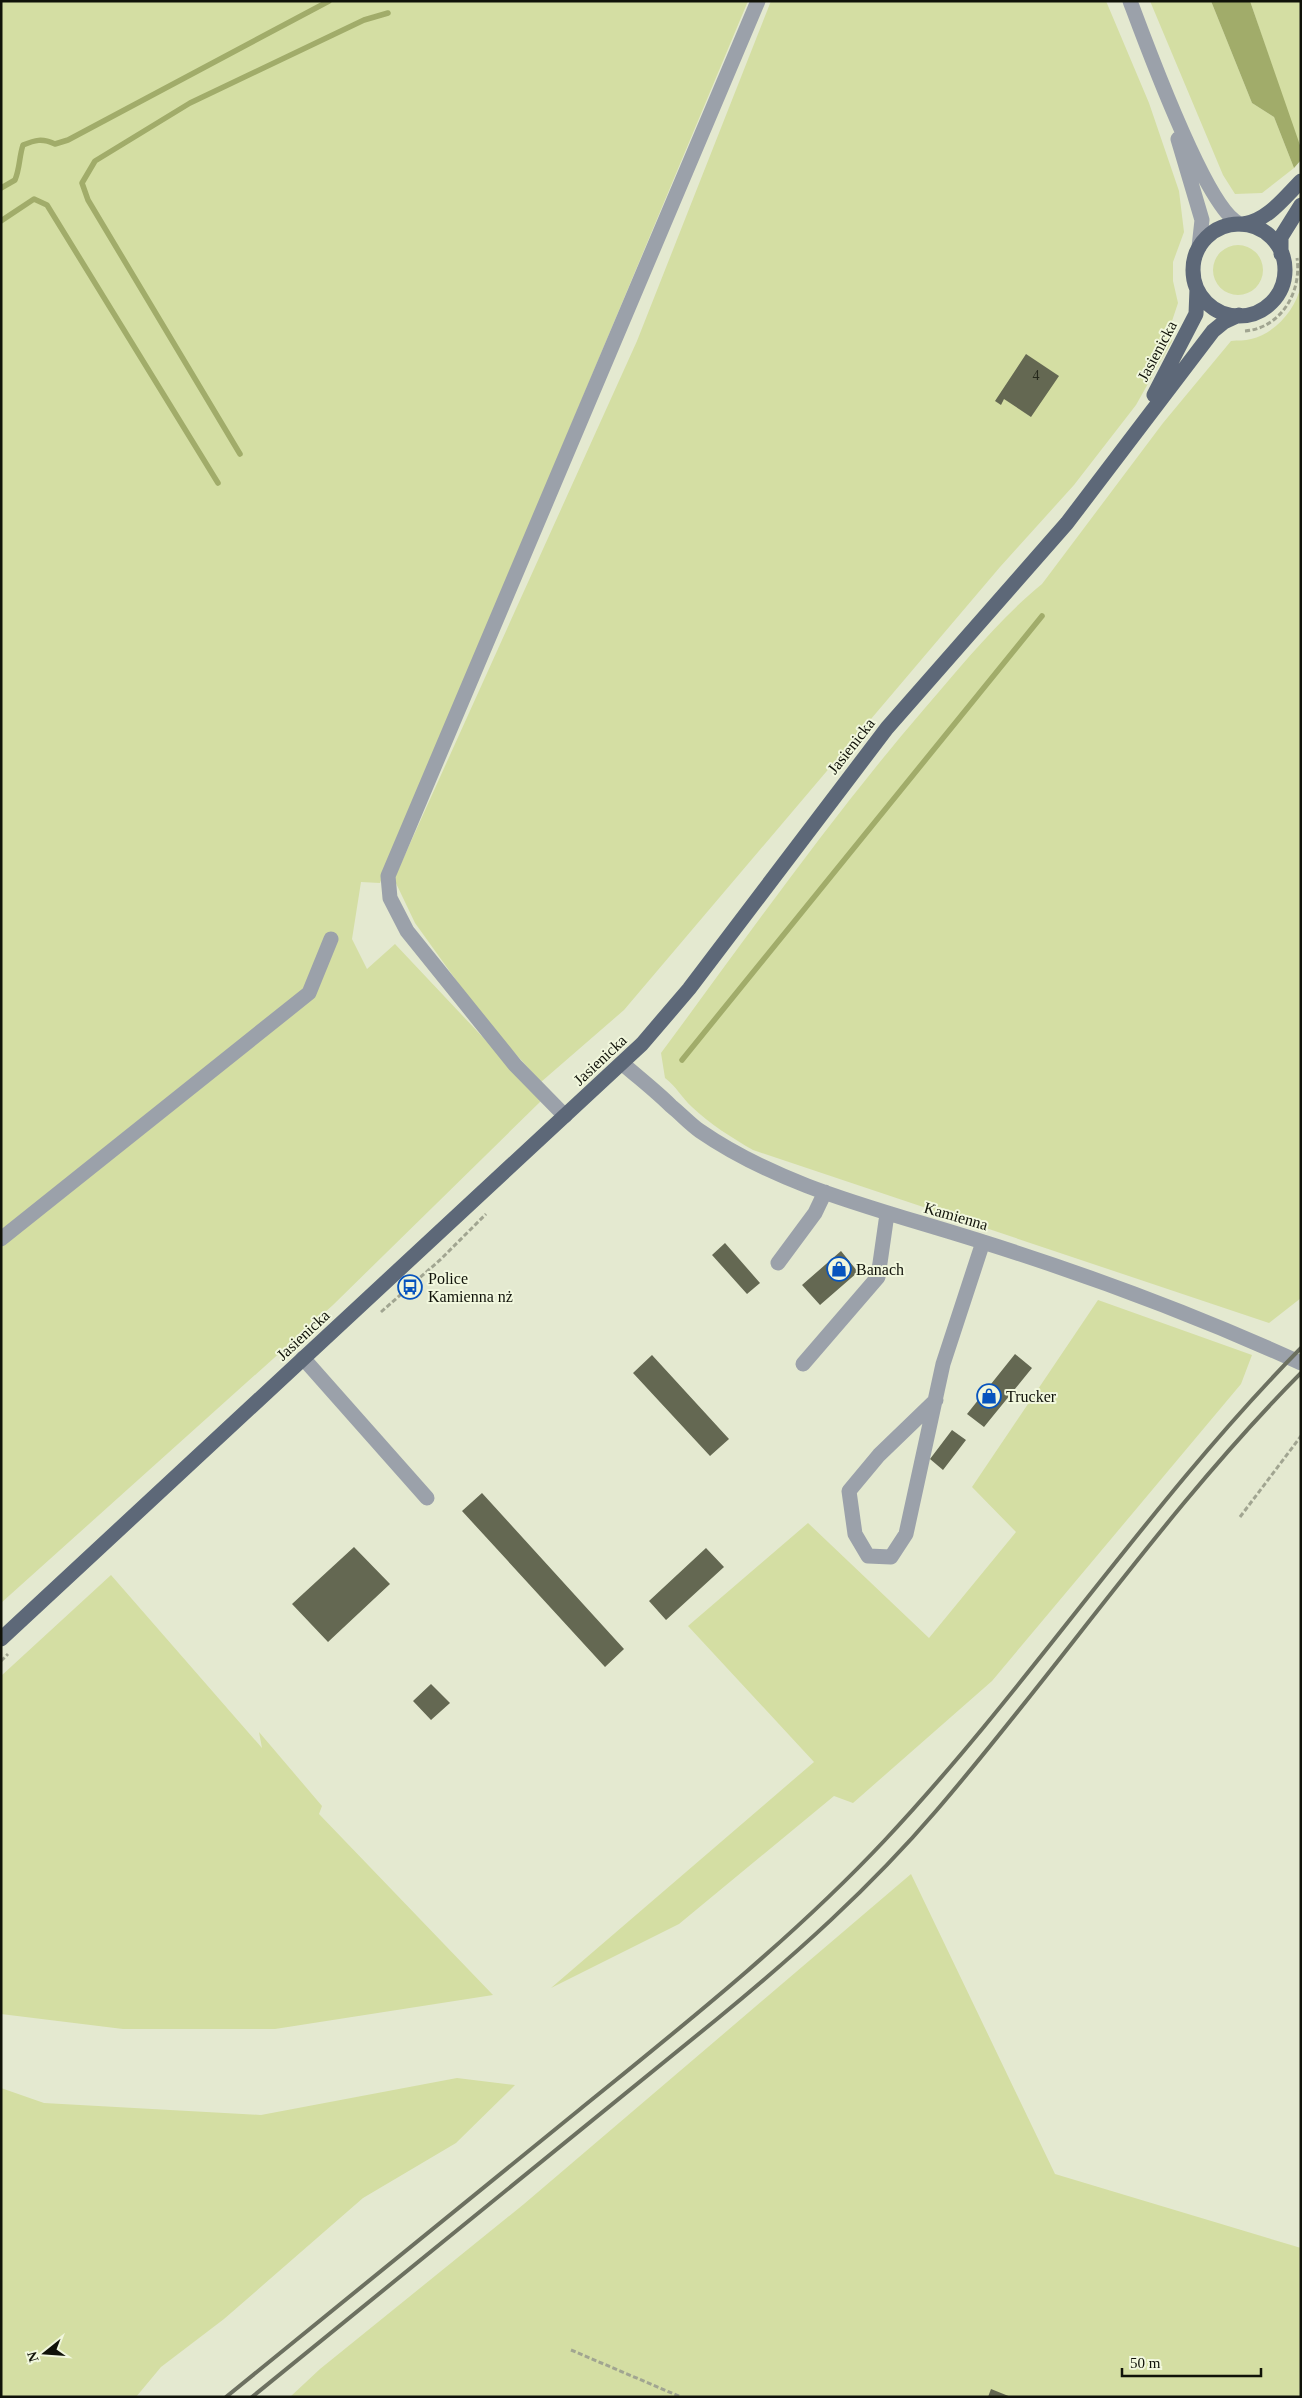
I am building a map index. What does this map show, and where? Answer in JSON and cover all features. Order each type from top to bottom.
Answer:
[{"type":"main road","points":[[1301,181],[1270,212],[1257,220],[1225,226],[1215,231],[1199,247],[1193,269],[1197,288],[1202,298],[1214,308],[1228,314],[1239,315],[1261,310],[1275,297],[1284,276],[1281,237],[1301,205]]},
{"type":"main road","points":[[1242,224],[1265,233],[1274,240],[1281,254]]},
{"type":"main road","name":"Jasienicka","points":[[1137,429],[1196,314],[1198,302],[1197,288]]},
{"type":"main road","name":"Jasienicka","points":[[2,1639],[303,1358],[623,1064],[659,1026],[887,728],[1067,523],[1213,331],[1224,322],[1239,315]]},
{"type":"street","points":[[565,1116],[515,1065],[407,931],[390,898],[388,876],[758,1]]},
{"type":"street","points":[[1130,1],[1167,96],[1193,154],[1222,206],[1232,219],[1242,224]]},
{"type":"street","points":[[1167,96],[1202,220],[1199,247]]},
{"type":"street","points":[[1,1239],[309,993],[331,939]]},
{"type":"street","name":"Kamienna","points":[[623,1064],[699,1130],[737,1153],[825,1192],[1110,1285],[1259,1344],[1301,1363]]},
{"type":"street","points":[[778,1263],[815,1213],[825,1192]]},
{"type":"street","points":[[803,1364],[878,1277],[888,1214]]},
{"type":"street","points":[[936,1400],[879,1455],[849,1491],[855,1534],[868,1556],[891,1557],[906,1534],[936,1400],[944,1364],[983,1242]]},
{"type":"street","points":[[303,1358],[427,1498]]},
{"type":"path","points":[[1240,1517],[1301,1436]]},
{"type":"path","points":[[571,2350],[681,2397]]},
{"type":"shaded area","points":[[1,1],[748,1],[380,883],[361,882],[352,939],[367,969],[395,944],[542,1100],[333,1305],[1,1603]]},
{"type":"shaded area","points":[[771,1],[1106,1],[1149,103],[1179,191],[1184,232],[1173,262],[1173,281],[1178,303],[1170,327],[1172,341],[1136,405],[1074,485],[1000,567],[624,1010],[541,1082],[484,1019],[415,923],[394,879],[637,341]]},
{"type":"shaded area","points":[[1150,1],[1211,1],[1252,103],[1274,117],[1294,168],[1262,193],[1235,194],[1223,175]]},
{"type":"shaded area","points":[[1211,1],[1250,1],[1301,148],[1301,160],[1294,168],[1274,117],[1252,103]]},
{"type":"shaded area","points":[[1250,1],[1301,1],[1301,148],[1295,134]]},
{"type":"shaded area","points":[[1238,245],[1247,247],[1258,256],[1263,270],[1261,279],[1252,290],[1238,295],[1229,293],[1218,284],[1213,270],[1215,261],[1224,250]]},
{"type":"shaded area","points":[[1301,285],[1301,1298],[1269,1323],[753,1150],[729,1136],[688,1103],[665,1078],[661,1053],[790,878],[890,749],[981,643],[1042,584],[1163,423],[1231,341],[1249,340],[1260,336],[1276,326],[1284,319],[1295,303]]},
{"type":"shaded area","points":[[1098,1300],[1252,1355],[1241,1384],[992,1681],[853,1803],[834,1796],[679,1924],[551,1988],[814,1762],[688,1626],[808,1523],[929,1638],[1016,1532],[972,1487]]},
{"type":"shaded area","points":[[111,1575],[262,1748],[259,1732],[322,1806],[319,1814],[493,1995],[275,2029],[123,2029],[1,2014],[1,1676]]},
{"type":"shaded area","points":[[911,1874],[1055,2174],[1301,2248],[1301,2397],[290,2397],[320,2369],[524,2204]]},
{"type":"shaded area","points":[[457,2078],[515,2085],[456,2143],[363,2198],[224,2319],[161,2367],[136,2397],[1,2397],[1,2088],[44,2103],[261,2115]]},
{"type":"building","points":[[1026,354],[1059,376],[1031,417],[1004,399],[1001,405],[995,401]]},
{"type":"building","points":[[725,1243],[760,1283],[747,1294],[712,1255]]},
{"type":"building","points":[[841,1251],[858,1272],[820,1305],[802,1285]]},
{"type":"building","points":[[1015,1354],[1032,1368],[984,1427],[967,1414]]},
{"type":"building","points":[[652,1355],[729,1439],[710,1456],[633,1373]]},
{"type":"building","points":[[952,1430],[966,1440],[943,1470],[930,1459]]},
{"type":"building","points":[[482,1493],[624,1649],[605,1667],[462,1511]]},
{"type":"building","points":[[354,1547],[390,1584],[328,1642],[292,1604]]},
{"type":"building","points":[[706,1548],[724,1567],[666,1620],[649,1601]]},
{"type":"building","points":[[431,1684],[450,1703],[431,1720],[413,1701]]},
{"type":"building","points":[[991,2389],[1011,2397],[988,2397]]},
{"type":"waterway","points":[[1,188],[15,180],[23,145],[39,140],[55,144],[68,140],[329,1]]},
{"type":"waterway","points":[[240,454],[88,200],[82,183],[95,161],[190,103],[364,20],[388,13]]},
{"type":"waterway","points":[[1,221],[34,199],[47,205],[218,483]]},
{"type":"waterway","points":[[682,1060],[1042,616]]},
{"type":"railway","points":[[226,2397],[698,2013],[813,1912],[885,1840],[939,1780],[1193,1467],[1301,1348]]},
{"type":"railway","points":[[252,2397],[717,2019],[775,1970],[858,1894],[936,1811],[1159,1533],[1252,1425],[1301,1373]]},
{"type":"place","name":"Banach","points":[[839,1269]]},
{"type":"place","name":"Police Kamienna nż","points":[[410,1287]]},
{"type":"place","name":"Trucker","points":[[989,1396]]}]
